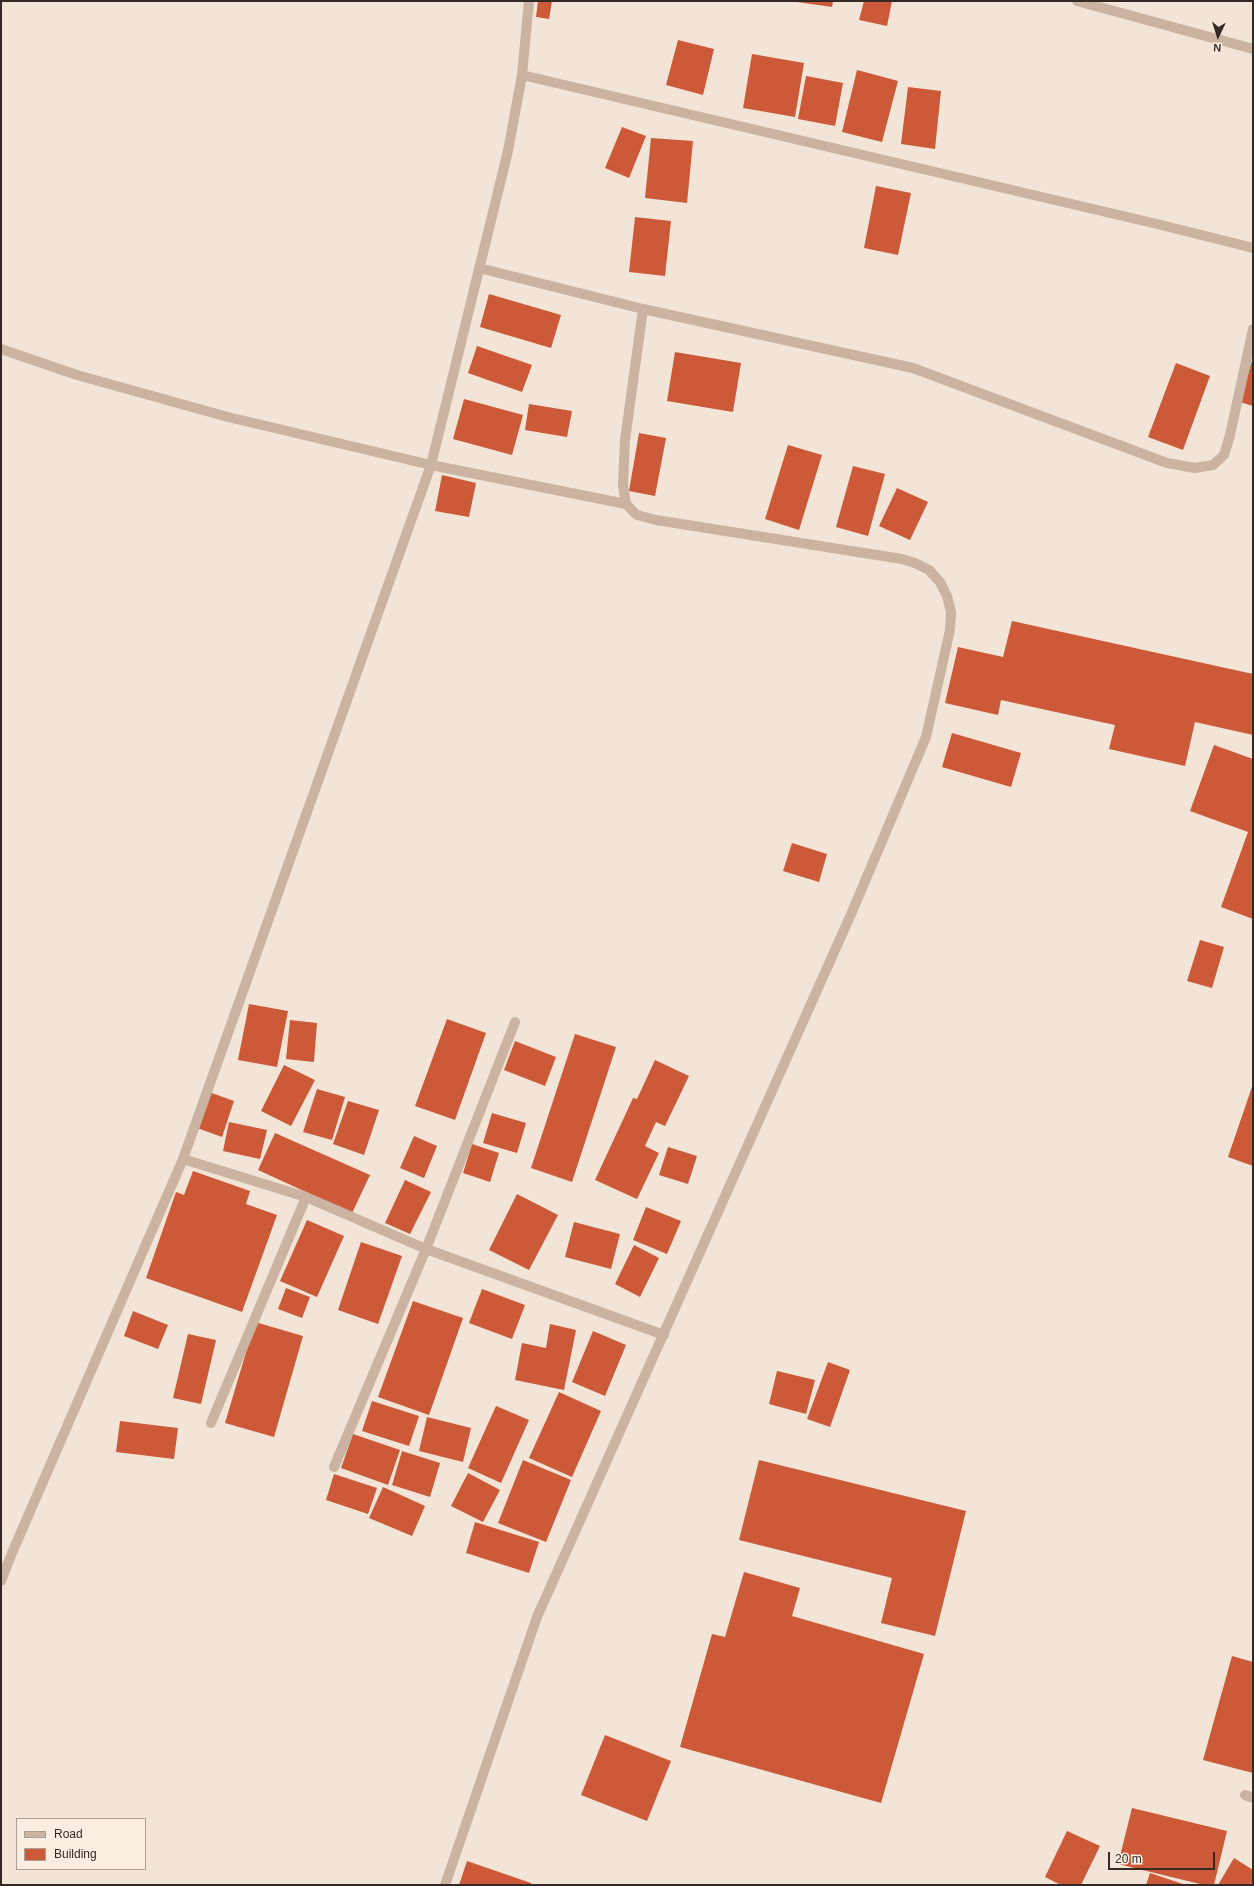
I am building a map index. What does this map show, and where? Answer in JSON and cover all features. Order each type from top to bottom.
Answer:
[{"type":"street","points":[[1,1581],[183,1158],[430,464],[508,151],[522,75],[530,1]]},
{"type":"street","points":[[1077,1],[1253,49]]},
{"type":"street","points":[[522,75],[1157,224],[1253,248]]},
{"type":"street","points":[[479,268],[643,309],[913,368],[1167,463],[1195,468],[1213,465],[1224,455],[1230,435],[1253,329]]},
{"type":"street","points":[[626,504],[623,485],[625,440],[643,309]]},
{"type":"street","points":[[1,349],[77,375],[228,417],[430,464],[626,504],[637,515],[656,520],[902,559],[929,570],[937,578],[947,596],[951,612],[950,630],[926,738],[852,912],[537,1617],[445,1885]]},
{"type":"street","points":[[334,1467],[426,1249],[515,1022]]},
{"type":"street","points":[[183,1158],[306,1198],[426,1249],[664,1335]]},
{"type":"street","points":[[211,1423],[306,1198]]},
{"type":"building","points":[[538,1],[552,1],[549,19],[536,17]]},
{"type":"building","points":[[790,1],[833,1],[832,7]]},
{"type":"building","points":[[864,1],[892,1],[887,26],[859,20]]},
{"type":"building","points":[[678,40],[714,49],[703,95],[666,85]]},
{"type":"building","points":[[752,54],[804,63],[795,117],[743,108]]},
{"type":"building","points":[[857,70],[898,81],[882,142],[842,132]]},
{"type":"building","points":[[806,76],[843,83],[835,126],[798,119]]},
{"type":"building","points":[[908,87],[941,91],[935,149],[901,144]]},
{"type":"building","points":[[622,127],[646,136],[629,178],[605,168]]},
{"type":"building","points":[[651,138],[693,141],[687,203],[645,198]]},
{"type":"building","points":[[876,186],[911,193],[898,255],[864,248]]},
{"type":"building","points":[[635,217],[671,221],[665,276],[629,272]]},
{"type":"building","points":[[489,294],[561,315],[551,348],[480,327]]},
{"type":"building","points":[[477,346],[532,365],[522,392],[468,373]]},
{"type":"building","points":[[675,352],[741,363],[733,412],[667,401]]},
{"type":"building","points":[[1253,357],[1253,406],[1240,402]]},
{"type":"building","points":[[1176,363],[1210,376],[1183,450],[1148,437]]},
{"type":"building","points":[[464,399],[523,415],[512,455],[453,439]]},
{"type":"building","points":[[529,404],[572,411],[567,437],[525,430]]},
{"type":"building","points":[[639,433],[666,438],[655,496],[629,491]]},
{"type":"building","points":[[788,445],[822,455],[799,530],[765,519]]},
{"type":"building","points":[[853,466],[885,474],[868,536],[836,527]]},
{"type":"building","points":[[442,475],[476,483],[469,517],[435,511]]},
{"type":"building","points":[[897,488],[928,502],[910,540],[879,526]]},
{"type":"building","points":[[1012,621],[1253,674],[1253,735],[1195,722],[1185,766],[1109,749],[1115,725],[1001,700],[998,715],[945,703],[958,647],[1003,657]]},
{"type":"building","points":[[952,733],[1021,753],[1011,787],[942,767]]},
{"type":"building","points":[[1214,745],[1253,759],[1253,919],[1221,907],[1248,832],[1190,811]]},
{"type":"building","points":[[792,843],[827,854],[819,882],[783,871]]},
{"type":"building","points":[[1200,940],[1224,947],[1212,988],[1187,981]]},
{"type":"building","points":[[249,1004],[288,1011],[277,1067],[238,1060]]},
{"type":"building","points":[[447,1019],[486,1033],[455,1120],[415,1106]]},
{"type":"building","points":[[290,1020],[317,1023],[314,1062],[286,1059]]},
{"type":"building","points":[[575,1034],[616,1047],[572,1182],[531,1168]]},
{"type":"building","points":[[515,1041],[556,1057],[545,1086],[504,1070]]},
{"type":"building","points":[[655,1060],[689,1076],[665,1126],[656,1122],[645,1146],[659,1153],[637,1199],[595,1180],[633,1098],[637,1099]]},
{"type":"building","points":[[284,1065],[315,1080],[291,1126],[261,1111]]},
{"type":"building","points":[[1253,1084],[1253,1166],[1228,1157]]},
{"type":"building","points":[[317,1089],[345,1097],[332,1140],[303,1132]]},
{"type":"building","points":[[209,1092],[234,1101],[222,1137],[197,1128]]},
{"type":"building","points":[[348,1101],[379,1110],[364,1155],[333,1144]]},
{"type":"building","points":[[492,1113],[526,1123],[517,1153],[483,1143]]},
{"type":"building","points":[[229,1122],[267,1130],[260,1159],[223,1151]]},
{"type":"building","points":[[275,1133],[370,1175],[352,1213],[258,1170]]},
{"type":"building","points":[[414,1136],[437,1146],[424,1178],[400,1168]]},
{"type":"building","points":[[472,1144],[499,1153],[490,1182],[463,1173]]},
{"type":"building","points":[[668,1147],[697,1156],[688,1184],[659,1175]]},
{"type":"building","points":[[193,1171],[250,1191],[246,1204],[277,1215],[242,1312],[146,1278],[176,1192],[184,1195]]},
{"type":"building","points":[[405,1180],[431,1192],[410,1234],[385,1223]]},
{"type":"building","points":[[517,1194],[558,1215],[529,1270],[489,1250]]},
{"type":"building","points":[[646,1207],[681,1221],[667,1254],[633,1240]]},
{"type":"building","points":[[307,1220],[344,1236],[317,1297],[280,1281]]},
{"type":"building","points":[[574,1222],[620,1234],[611,1269],[565,1257]]},
{"type":"building","points":[[361,1242],[402,1256],[378,1324],[338,1310]]},
{"type":"building","points":[[634,1245],[659,1258],[640,1297],[615,1284]]},
{"type":"building","points":[[286,1288],[310,1297],[302,1318],[278,1309]]},
{"type":"building","points":[[482,1289],[525,1305],[512,1339],[469,1323]]},
{"type":"building","points":[[413,1301],[463,1318],[429,1415],[378,1397]]},
{"type":"building","points":[[133,1311],[168,1325],[158,1349],[124,1336]]},
{"type":"building","points":[[255,1322],[303,1336],[274,1437],[225,1423]]},
{"type":"building","points":[[550,1324],[576,1330],[564,1390],[515,1380],[522,1343],[546,1348]]},
{"type":"building","points":[[593,1331],[626,1345],[605,1396],[572,1382]]},
{"type":"building","points":[[188,1334],[216,1340],[201,1404],[173,1398]]},
{"type":"building","points":[[828,1362],[850,1370],[830,1427],[807,1419]]},
{"type":"building","points":[[777,1371],[815,1380],[806,1414],[769,1404]]},
{"type":"building","points":[[559,1392],[601,1411],[572,1477],[529,1458]]},
{"type":"building","points":[[372,1401],[419,1416],[409,1446],[362,1431]]},
{"type":"building","points":[[496,1406],[529,1420],[501,1483],[468,1468]]},
{"type":"building","points":[[427,1417],[471,1428],[463,1462],[419,1451]]},
{"type":"building","points":[[120,1421],[178,1428],[174,1459],[116,1452]]},
{"type":"building","points":[[353,1434],[400,1450],[388,1485],[341,1468]]},
{"type":"building","points":[[402,1451],[440,1463],[430,1497],[392,1485]]},
{"type":"building","points":[[523,1460],[571,1480],[546,1542],[498,1523]]},
{"type":"building","points":[[759,1460],[966,1511],[935,1636],[881,1623],[892,1578],[739,1540]]},
{"type":"building","points":[[468,1473],[500,1490],[483,1522],[451,1506]]},
{"type":"building","points":[[334,1474],[377,1488],[368,1514],[326,1500]]},
{"type":"building","points":[[383,1487],[425,1506],[412,1536],[369,1518]]},
{"type":"building","points":[[475,1522],[539,1542],[529,1573],[466,1553]]},
{"type":"building","points":[[744,1572],[800,1588],[792,1616],[924,1654],[881,1803],[680,1747],[712,1634],[725,1637]]},
{"type":"building","points":[[1232,1656],[1253,1662],[1253,1773],[1203,1760]]},
{"type":"building","points":[[605,1735],[671,1761],[647,1821],[581,1795]]},
{"type":"building","points":[[1132,1808],[1227,1831],[1214,1885],[1204,1885],[1118,1864]]},
{"type":"building","points":[[1067,1831],[1100,1846],[1081,1885],[1061,1885],[1045,1877]]},
{"type":"building","points":[[1234,1858],[1253,1870],[1253,1881],[1251,1885],[1218,1885]]},
{"type":"building","points":[[467,1861],[531,1883],[531,1885],[459,1885]]},
{"type":"building","points":[[1150,1873],[1186,1885],[1146,1885]]}]
